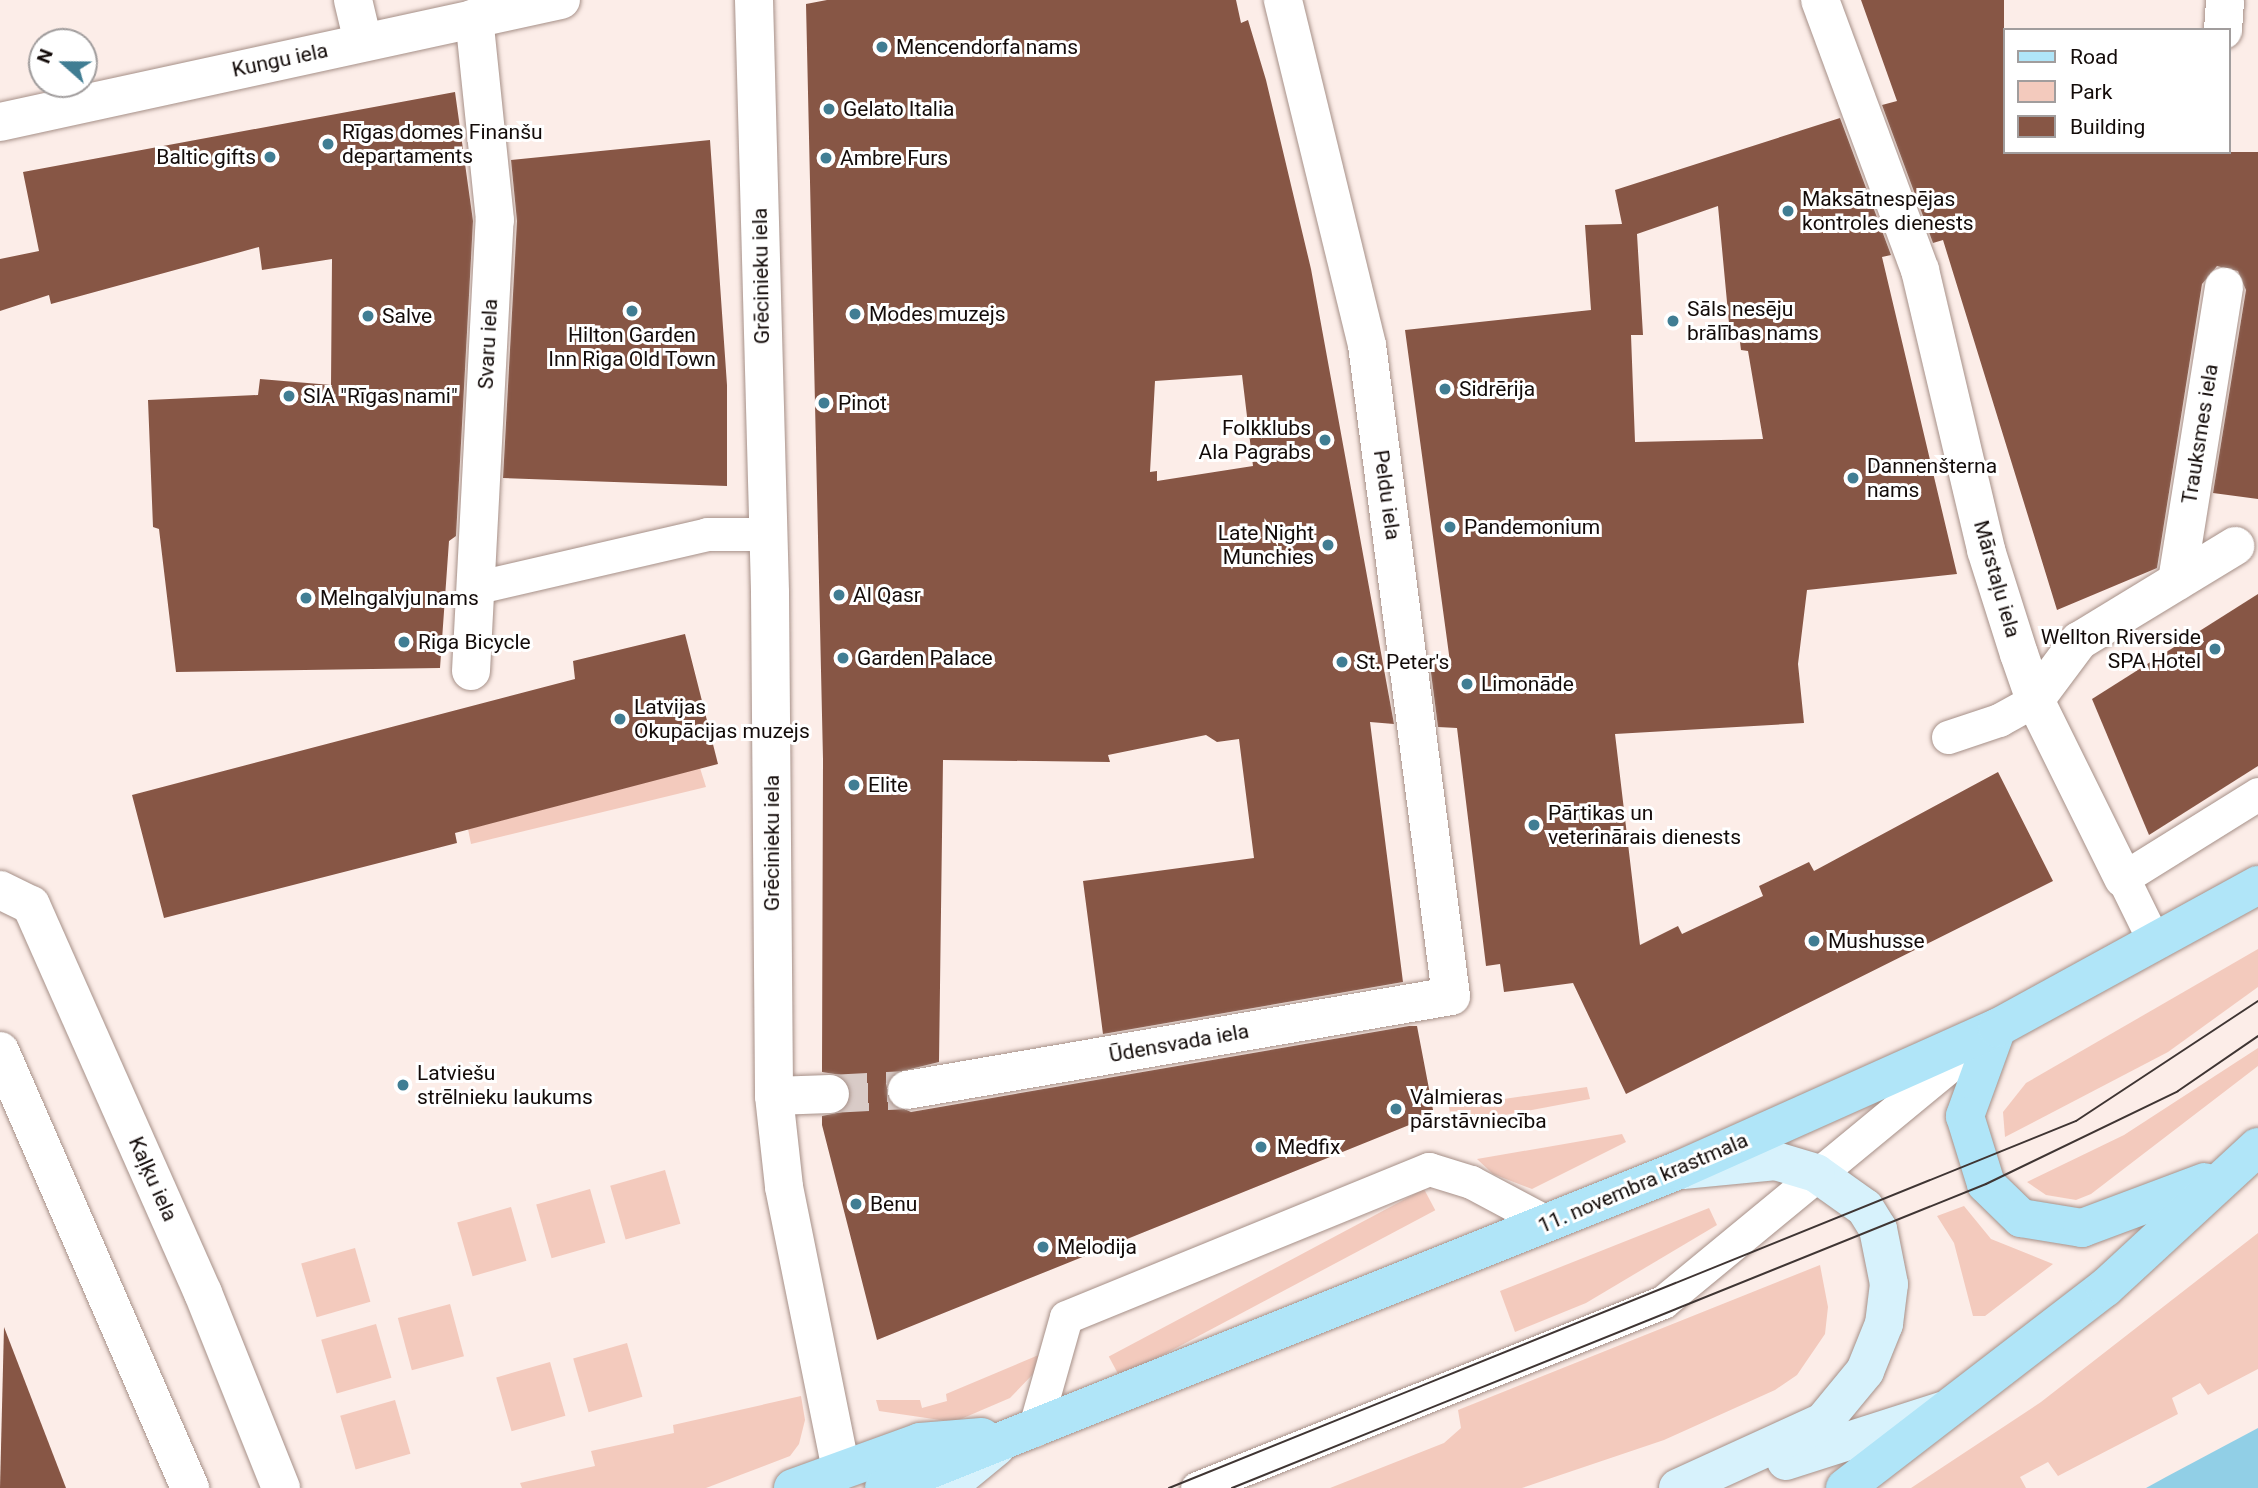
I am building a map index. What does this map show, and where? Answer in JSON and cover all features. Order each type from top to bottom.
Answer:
[{"type":"main road","name":"11. novembra krastmala","points":[[884,1488],[1679,1170],[1997,1028],[2258,885]]},
{"type":"main road","points":[[1997,1028],[1965,1115],[1986,1184],[2021,1218],[2082,1228],[2220,1177]]},
{"type":"main road","points":[[1845,1488],[2105,1288],[2220,1177],[2258,1147]]},
{"type":"main road","points":[[1678,1488],[1823,1422],[1865,1371],[1884,1324],[1889,1284],[1878,1230],[1866,1208],[1816,1173],[1776,1161],[1679,1170]]},
{"type":"main road","points":[[1701,1488],[1951,1408]]},
{"type":"main road","name":"11. novembra krastmala","points":[[793,1488],[920,1442],[1021,1434]]},
{"type":"main road","name":"11. novembra krastmala","points":[[946,1488],[1021,1434]]},
{"type":"street","points":[[354,0],[363,42]]},
{"type":"street","name":"Kungu iela","points":[[0,122],[561,0]]},
{"type":"street","name":"Grēcinieku iela","points":[[754,0],[767,534],[774,1096],[784,1187],[841,1469]]},
{"type":"street","name":"Peldu iela","points":[[1283,0],[1367,345],[1451,996]]},
{"type":"street","name":"Mārstaļu iela","points":[[1821,0],[1920,270],[1986,550],[2035,700],[2123,878]]},
{"type":"street","points":[[2223,28],[2225,0]]},
{"type":"street","name":"Svaru iela","points":[[471,671],[495,220],[474,18]]},
{"type":"street","name":"Trauksmes iela","points":[[2177,581],[2224,287]]},
{"type":"street","points":[[2035,700],[2079,641],[2235,546]]},
{"type":"street","name":"Kaļķu iela","points":[[0,890],[32,905],[203,1293],[281,1488]]},
{"type":"street","name":"Ūdensvada iela","points":[[906,1090],[1451,996]]},
{"type":"street","points":[[0,1051],[190,1488]]},
{"type":"street","points":[[774,1096],[830,1094]]},
{"type":"lane","points":[[474,588],[707,534],[767,534]]},
{"type":"lane","points":[[1948,737],[2035,700]]},
{"type":"lane","points":[[2123,878],[2258,794]]},
{"type":"lane","name":"Mārstaļu iela","points":[[2123,878],[2154,941]]},
{"type":"lane","points":[[1197,1488],[1663,1302],[1816,1173],[1997,1028]]},
{"type":"lane","points":[[1021,1434],[1066,1317],[1429,1169],[1471,1182],[1548,1223]]},
{"type":"green space","points":[[700,768],[706,787],[471,844],[468,829]]},
{"type":"green space","points":[[2258,949],[2258,987],[2168,1052],[2005,1137],[2003,1112],[2026,1083]]},
{"type":"green space","points":[[2258,1048],[2258,1066],[2091,1194],[2076,1200],[2046,1195],[2027,1182],[2124,1135]]},
{"type":"green space","points":[[1587,1087],[1590,1099],[1452,1125],[1449,1107]]},
{"type":"green space","points":[[1622,1134],[1626,1142],[1532,1189],[1493,1174],[1477,1159]]},
{"type":"green space","points":[[665,1170],[680,1224],[626,1240],[610,1186]]},
{"type":"green space","points":[[590,1189],[605,1243],[552,1258],[536,1204]]},
{"type":"green space","points":[[1424,1189],[1435,1210],[1120,1378],[1109,1357]]},
{"type":"green space","points":[[1964,1206],[1991,1239],[2053,1264],[1985,1316],[1973,1316],[1954,1243],[1937,1216]]},
{"type":"green space","points":[[511,1207],[526,1261],[473,1276],[457,1222]]},
{"type":"green space","points":[[1709,1208],[1717,1225],[1586,1303],[1515,1332],[1500,1291]]},
{"type":"green space","points":[[2258,1233],[2258,1369],[2208,1395],[2200,1383],[2172,1398],[2178,1414],[2058,1476],[2048,1462],[2020,1477],[2026,1488],[1911,1488],[2041,1402]]},
{"type":"green space","points":[[355,1248],[370,1302],[317,1317],[301,1263]]},
{"type":"green space","points":[[1820,1265],[1828,1307],[1825,1334],[1797,1375],[1775,1390],[1664,1440],[1522,1488],[1330,1488],[1444,1443],[1461,1428],[1458,1410]]},
{"type":"green space","points":[[450,1304],[464,1356],[412,1370],[398,1318]]},
{"type":"green space","points":[[376,1324],[391,1378],[337,1394],[321,1340]]},
{"type":"green space","points":[[627,1343],[642,1397],[589,1412],[573,1358]]},
{"type":"green space","points":[[1041,1354],[1034,1373],[1010,1398],[954,1422],[879,1411],[876,1400],[920,1400],[922,1408],[947,1401],[946,1394]]},
{"type":"green space","points":[[550,1362],[565,1416],[512,1431],[496,1377]]},
{"type":"green space","points":[[801,1396],[805,1420],[799,1444],[790,1456],[706,1488],[522,1488],[520,1483],[595,1466],[591,1451],[674,1433],[673,1425]]},
{"type":"green space","points":[[395,1400],[410,1454],[356,1470],[340,1416]]},
{"type":"water","points":[[2258,1428],[2258,1488],[2146,1488],[2166,1477]]},
{"type":"building","points":[[827,0],[1236,0],[1241,23],[1248,20],[1266,80],[1311,269],[1394,724],[1370,722],[1403,982],[1103,1034],[1083,881],[1254,858],[1239,739],[1217,742],[1206,735],[1108,755],[1110,762],[943,760],[939,1062],[894,1073],[886,1083],[890,1103],[911,1112],[1417,1026],[1434,1115],[877,1340],[822,1125],[822,1116],[842,1112],[852,1094],[841,1075],[822,1072],[823,759],[806,4]],"holes":[[[1242,375],[1253,466],[1157,481],[1157,471],[1150,472],[1155,381]]]},
{"type":"building","points":[[1861,0],[2004,0],[2002,154],[2258,152],[2258,499],[2213,493],[2246,290],[2238,271],[2217,266],[2202,284],[2157,568],[2057,610],[1943,240],[1933,243],[1882,105],[1897,101]]},
{"type":"building","points":[[455,92],[473,221],[456,536],[449,541],[440,668],[176,672],[159,529],[153,527],[148,400],[258,395],[260,379],[331,385],[332,259],[262,270],[259,247],[51,304],[49,295],[0,311],[0,259],[39,251],[23,172]]},
{"type":"building","points":[[1840,118],[1891,255],[1882,257],[1957,574],[1807,590],[1798,664],[1804,723],[1615,734],[1640,945],[1678,926],[1682,934],[1763,896],[1759,886],[1809,862],[1814,871],[1998,772],[2053,881],[1626,1094],[1573,983],[1504,992],[1500,964],[1486,966],[1457,728],[1438,727],[1430,665],[1450,662],[1405,330],[1591,310],[1585,225],[1622,224],[1615,190]],"holes":[[[1718,206],[1730,334],[1739,334],[1741,350],[1748,351],[1763,439],[1635,442],[1631,335],[1643,335],[1637,234]]]},
{"type":"building","points":[[710,140],[727,385],[727,486],[503,478],[517,221],[511,160]]},
{"type":"building","name":"Wellton Riverside SPA Hotel","points":[[2258,594],[2258,766],[2149,835],[2092,699]]},
{"type":"building","points":[[685,634],[718,764],[455,833],[457,843],[164,918],[132,795],[575,679],[573,661]]},
{"type":"building","points":[[4,1327],[66,1488],[0,1488]]},
{"type":"tunnel","points":[[830,1094],[907,1090]]},
{"type":"tram line","points":[[1169,1488],[2076,1121],[2258,1001]]},
{"type":"tram line","points":[[1232,1488],[1986,1184],[2178,1091],[2258,1036]]},
{"type":"place","name":"Mencendorfa nams","points":[[882,47]]},
{"type":"place","name":"Gelato Italia","points":[[829,109]]},
{"type":"place","name":"Rīgas domes Finanšu departaments","points":[[328,144]]},
{"type":"place","name":"Baltic gifts","points":[[270,157]]},
{"type":"place","name":"Ambre Furs","points":[[826,158]]},
{"type":"place","name":"Maksātnespējas kontroles dienests","points":[[1788,211]]},
{"type":"place","name":"Hilton Garden Inn Riga Old Town","points":[[632,311]]},
{"type":"place","name":"Modes muzejs","points":[[855,314]]},
{"type":"place","name":"Salve","points":[[368,316]]},
{"type":"place","name":"Sāls nesēju brālības nams","points":[[1673,321]]},
{"type":"place","name":"Sidrērija","points":[[1445,389]]},
{"type":"place","name":"SIA \"Rīgas nami\"","points":[[289,396]]},
{"type":"place","name":"Pinot","points":[[824,403]]},
{"type":"place","name":"Folkklubs Ala Pagrabs","points":[[1325,440]]},
{"type":"place","name":"Dannenšterna nams","points":[[1853,478]]},
{"type":"place","name":"Pandemonium","points":[[1450,527]]},
{"type":"place","name":"Late Night Munchies","points":[[1328,545]]},
{"type":"place","name":"Al Qasr","points":[[839,595]]},
{"type":"place","name":"Melngalvju nams","points":[[306,598]]},
{"type":"place","name":"Riga Bicycle","points":[[404,642]]},
{"type":"place","name":"Wellton Riverside SPA Hotel","points":[[2215,649]]},
{"type":"place","name":"Garden Palace","points":[[843,658]]},
{"type":"place","name":"St. Peter's","points":[[1342,662]]},
{"type":"place","name":"Limonāde","points":[[1467,684]]},
{"type":"place","name":"Latvijas Okupācijas muzejs","points":[[620,719]]},
{"type":"place","name":"Elite","points":[[854,785]]},
{"type":"place","name":"Pārtikas un veterinārais dienests","points":[[1534,825]]},
{"type":"place","name":"Mushusse","points":[[1814,941]]},
{"type":"place","name":"Latviešu strēlnieku laukums","points":[[403,1085]]},
{"type":"place","name":"Valmieras pārstāvniecība","points":[[1396,1109]]},
{"type":"place","name":"Medfix","points":[[1261,1147]]},
{"type":"place","name":"Benu","points":[[856,1204]]},
{"type":"place","name":"Melodija","points":[[1043,1247]]}]
